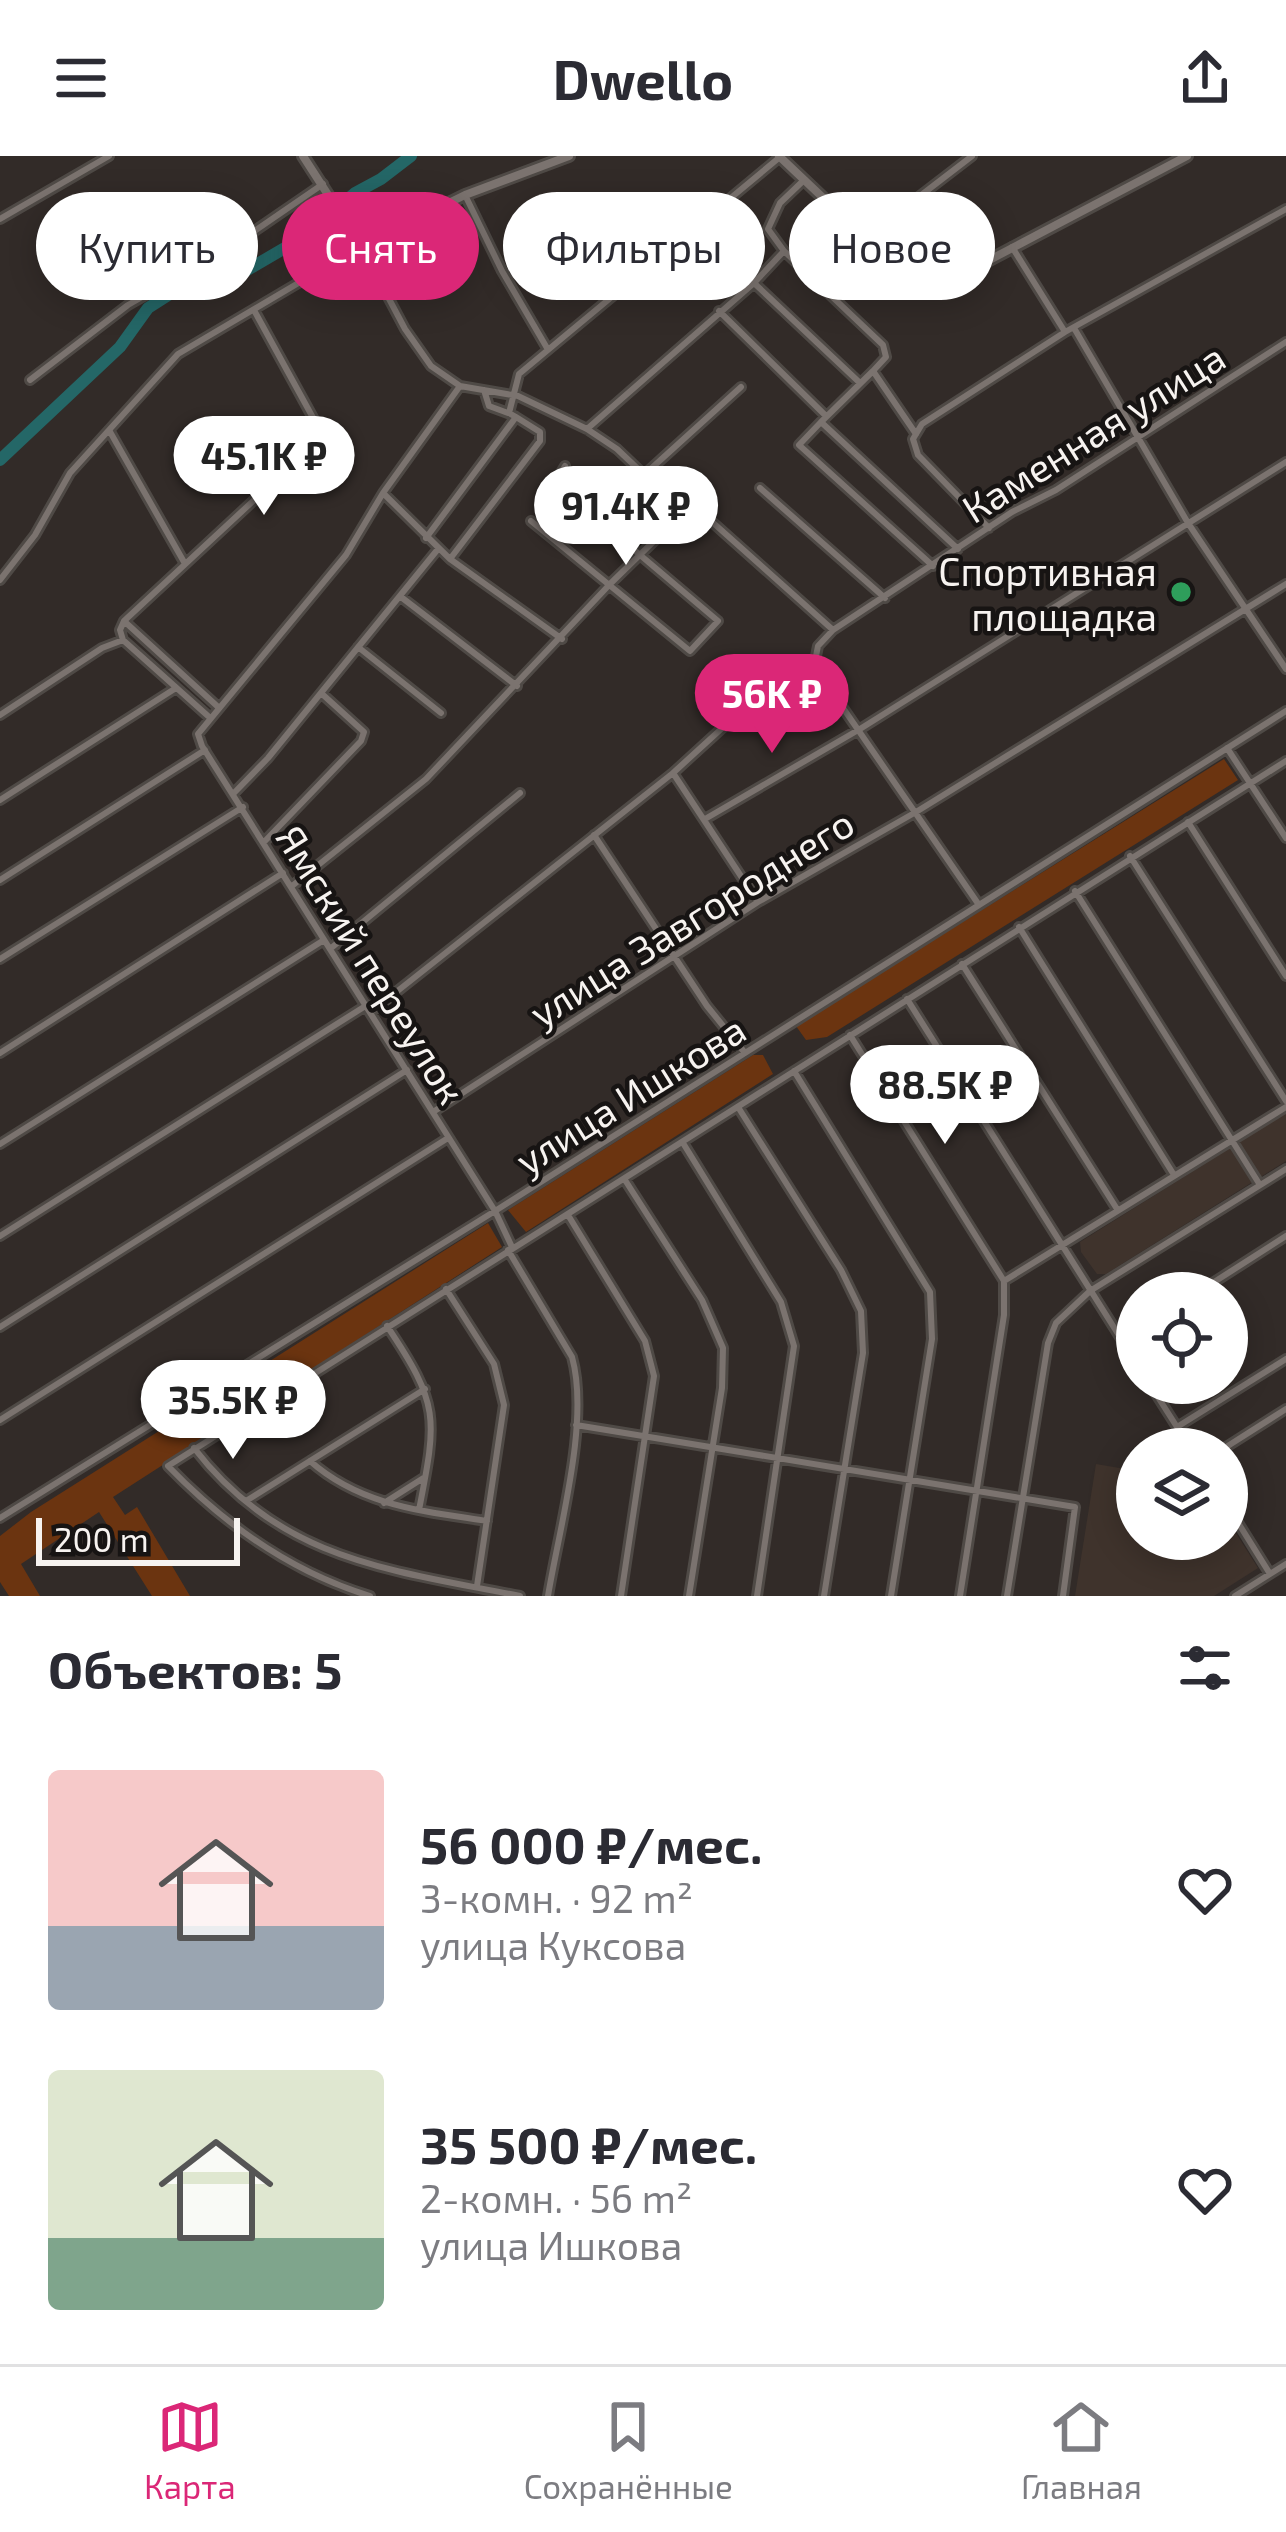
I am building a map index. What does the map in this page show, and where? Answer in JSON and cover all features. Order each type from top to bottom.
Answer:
[{"type":"street","points":[[0,219],[109,156]]},
{"type":"street","points":[[304,156],[329,192]]},
{"type":"street","points":[[470,192],[569,156]]},
{"type":"street","points":[[925,192],[972,156]]},
{"type":"street","points":[[995,256],[1187,156]]},
{"type":"street","points":[[426,538],[513,415],[512,394],[519,374],[547,348],[780,157],[816,192]]},
{"type":"street","points":[[804,180],[780,203],[768,229],[784,251],[883,345],[886,357],[799,445],[933,566]]},
{"type":"street","points":[[30,380],[128,304],[256,230],[323,184]]},
{"type":"street","points":[[989,528],[918,455],[913,439],[922,424],[1065,332],[1286,209]]},
{"type":"street","points":[[479,223],[547,348]]},
{"type":"street","points":[[1012,247],[1065,332]]},
{"type":"street","points":[[765,271],[784,251]]},
{"type":"street","points":[[765,293],[860,383]]},
{"type":"street","points":[[0,580],[35,535],[70,473],[178,354],[282,294]]},
{"type":"street","points":[[390,300],[431,366],[460,386],[512,394],[587,429],[617,449],[657,487],[692,503],[833,630],[818,646],[814,666],[979,905]]},
{"type":"street","points":[[587,429],[733,300]]},
{"type":"street","points":[[208,716],[123,640],[120,630],[184,562],[323,436],[254,311]]},
{"type":"street","points":[[719,311],[958,549]]},
{"type":"street","points":[[1074,328],[1188,523],[1286,669]]},
{"type":"street","name":"Каменная улица","points":[[833,630],[1286,342]]},
{"type":"street","points":[[873,371],[916,434]]},
{"type":"street","points":[[0,880],[203,748],[198,734],[208,716],[346,555],[383,493],[460,386]]},
{"type":"street","points":[[644,475],[741,387]]},
{"type":"street","points":[[449,559],[540,441],[540,432],[489,406],[484,390]]},
{"type":"street","points":[[109,430],[184,562]]},
{"type":"street","points":[[705,819],[860,728],[1286,462]]},
{"type":"street","points":[[531,521],[690,651],[718,621],[562,488],[558,482],[565,466]]},
{"type":"street","points":[[760,488],[885,598]]},
{"type":"street","points":[[383,493],[449,559],[562,639]]},
{"type":"street","points":[[292,887],[426,779],[692,503]]},
{"type":"street","points":[[234,794],[438,549]]},
{"type":"street","name":"улица Завгороднего","points":[[433,1112],[758,902],[916,812],[1286,584]]},
{"type":"street","points":[[401,597],[517,686]]},
{"type":"street","points":[[124,621],[217,706]]},
{"type":"street","points":[[0,715],[102,648],[123,640]]},
{"type":"street","points":[[358,647],[441,713]]},
{"type":"street","points":[[0,1236],[369,1008],[673,773],[754,699],[814,666]]},
{"type":"street","points":[[0,800],[176,688]]},
{"type":"street","points":[[264,842],[361,741],[364,732],[320,693]]},
{"type":"street","name":"улица Ишкова","points":[[0,1518],[1286,711]]},
{"type":"street","name":"Ямский переулок","points":[[203,748],[495,1211],[510,1248],[572,1357],[579,1397],[548,1596]]},
{"type":"street","points":[[1227,748],[1286,838]]},
{"type":"street","name":"улица Ишкова","points":[[370,1596],[305,1572],[274,1554],[232,1524],[168,1466],[1286,761]]},
{"type":"street","points":[[673,773],[758,902]]},
{"type":"street","points":[[330,949],[520,794]]},
{"type":"street","points":[[0,959],[242,807]]},
{"type":"street","points":[[1187,821],[1286,976]]},
{"type":"street","points":[[593,836],[672,956],[745,1053]]},
{"type":"street","points":[[1004,1281],[1286,1104],[1130,856]]},
{"type":"street","points":[[0,1053],[283,873]]},
{"type":"street","points":[[1076,892],[1260,1185]]},
{"type":"street","points":[[1018,927],[1174,1175]]},
{"type":"street","points":[[0,1144],[324,940]]},
{"type":"street","points":[[962,964],[1118,1210]]},
{"type":"street","points":[[907,998],[1116,1331]]},
{"type":"street","points":[[850,1035],[1004,1281],[1004,1316],[960,1596]]},
{"type":"street","points":[[0,1328],[407,1070]]},
{"type":"street","points":[[794,1071],[930,1292],[932,1339],[891,1596]]},
{"type":"street","points":[[738,1107],[842,1270],[861,1311],[863,1353],[824,1596]]},
{"type":"street","points":[[0,1420],[448,1138]]},
{"type":"street","points":[[683,1143],[790,1322],[794,1346],[757,1596]]},
{"type":"street","points":[[1007,1596],[1048,1343],[1056,1323],[1090,1291],[1286,1168]]},
{"type":"street","points":[[625,1179],[718,1331],[724,1367],[689,1596]]},
{"type":"street","points":[[568,1215],[652,1359],[648,1436],[620,1596]]},
{"type":"street","points":[[1230,1272],[1286,1237]]},
{"type":"street","points":[[446,1289],[494,1364],[502,1385],[503,1423],[476,1587]]},
{"type":"street","points":[[386,1326],[432,1410],[418,1510]]},
{"type":"street","points":[[1162,1404],[1177,1427],[1286,1359]]},
{"type":"street","points":[[245,1501],[424,1389]]},
{"type":"street","points":[[1248,1433],[1286,1409]]},
{"type":"street","points":[[576,1425],[1075,1507],[1063,1596]]},
{"type":"street","points":[[194,1448],[212,1473],[245,1501],[298,1535],[374,1568],[520,1596]]},
{"type":"street","points":[[310,1461],[342,1485],[385,1503],[487,1521]]},
{"type":"street","points":[[385,1503],[425,1477]]},
{"type":"street","points":[[1248,1539],[1270,1574]]},
{"type":"street","points":[[1235,1596],[1286,1564]]},
{"type":"shaded area","points":[[1224,759],[1238,780],[827,1037],[806,1040],[796,1026]]},
{"type":"shaded area","points":[[753,1055],[763,1055],[773,1074],[526,1232],[508,1210]]},
{"type":"shaded area","points":[[1286,1113],[1286,1161],[1106,1274],[1097,1274],[1081,1252],[1080,1242]]},
{"type":"shaded area","points":[[488,1223],[502,1247],[113,1497],[125,1515],[137,1507],[190,1596],[152,1596],[99,1512],[21,1564],[40,1596],[9,1596],[0,1582],[0,1536]]},
{"type":"shaded area","points":[[1096,1464],[1116,1467],[1116,1560],[1248,1560],[1248,1552],[1258,1568],[1214,1596],[1075,1596]]},
{"type":"waterway","points":[[0,460],[120,347],[148,308],[184,285],[206,294],[302,238],[355,193],[411,156]]},
{"type":"place","name":"Спортивная площадка","points":[[1181,592]]}]
